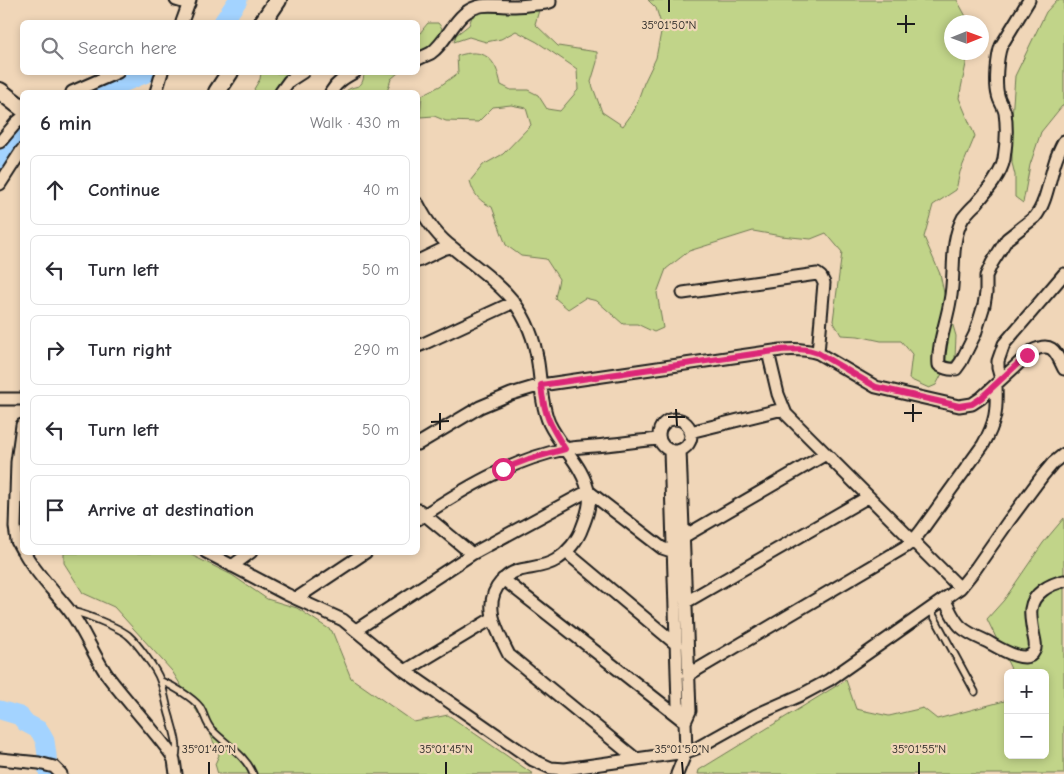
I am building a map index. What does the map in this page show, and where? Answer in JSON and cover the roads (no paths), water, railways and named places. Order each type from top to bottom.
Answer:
[{"type":"street","points":[[176,0],[189,2],[183,20]]},
{"type":"street","points":[[264,20],[278,0]]},
{"type":"street","points":[[420,59],[439,45],[455,23],[465,13],[474,8],[483,5],[513,6],[546,3],[550,2],[550,0]]},
{"type":"street","points":[[1029,0],[998,53],[997,89],[1005,113],[1006,147],[1004,159],[1002,167],[986,192],[966,214],[958,233],[953,254],[950,300],[939,353],[939,365],[942,367],[952,370],[956,369],[961,362],[975,334],[984,304],[988,270],[1008,239],[1039,212],[1045,200],[1053,167],[1064,141]]},
{"type":"street","points":[[77,90],[111,75]]},
{"type":"street","points":[[218,90],[228,75]]},
{"type":"street","points":[[283,90],[289,82],[299,75]]},
{"type":"street","points":[[332,90],[339,81],[350,75]]},
{"type":"street","points":[[157,90],[161,76]]},
{"type":"street","points":[[0,91],[20,106]]},
{"type":"street","points":[[0,142],[20,120]]},
{"type":"street","points":[[0,184],[20,153]]},
{"type":"street","points":[[420,208],[424,216],[451,247],[483,272],[514,302],[526,323],[535,345],[545,413],[565,449],[584,477],[589,496],[589,504],[581,532],[566,552],[556,560],[543,566],[509,574],[495,588],[492,612],[497,632],[509,655],[636,759]]},
{"type":"street","points":[[420,260],[451,247]]},
{"type":"street","points":[[683,293],[817,274],[824,283],[818,353]]},
{"type":"street","points":[[688,675],[913,541],[990,432],[995,417],[998,361],[1004,344],[1064,274]]},
{"type":"street","points":[[420,345],[514,302]]},
{"type":"street","points":[[420,443],[480,407],[511,394],[541,385],[800,348],[818,353],[876,387],[966,406],[972,404],[1032,351],[1048,347],[1056,351],[1064,369]]},
{"type":"street","points":[[768,352],[776,386],[786,414],[960,588]]},
{"type":"street","points":[[0,399],[20,399]]},
{"type":"street","points":[[690,432],[783,409]]},
{"type":"street","points":[[671,420],[682,421],[690,432],[688,444],[675,450],[664,447],[659,439],[660,429],[666,422],[671,420]]},
{"type":"street","points":[[472,554],[420,514],[503,469],[529,459],[565,449],[659,439]]},
{"type":"street","points":[[20,440],[17,462],[16,527],[17,541],[20,546]]},
{"type":"street","points":[[675,450],[678,704],[685,722],[686,752],[677,774]]},
{"type":"street","points":[[588,491],[662,548],[677,544],[826,454]]},
{"type":"street","points":[[212,555],[286,594],[343,620],[405,671],[533,760],[554,771],[686,752],[697,748],[756,715],[829,680],[960,588],[1043,475],[1064,454]]},
{"type":"street","points":[[356,630],[472,554],[588,491]]},
{"type":"street","points":[[686,602],[868,497]]},
{"type":"street","points":[[677,544],[686,602],[690,711],[685,722]]},
{"type":"street","points":[[566,552],[677,645]]},
{"type":"street","points":[[26,555],[70,612],[110,679],[163,742],[174,760],[176,774]]},
{"type":"street","points":[[232,566],[247,555]]},
{"type":"street","points":[[297,598],[362,555]]},
{"type":"street","points":[[503,579],[685,722]]},
{"type":"street","points":[[944,599],[956,622],[965,630],[1012,655],[1026,657],[1034,651],[1031,608],[1036,596],[1052,585],[1064,581]]},
{"type":"street","points":[[405,671],[493,618]]},
{"type":"street","points":[[0,759],[39,764],[58,771]]},
{"type":"lane","points":[[930,609],[975,692]]},
{"type":"lane","points":[[70,612],[78,612],[128,635],[154,669],[161,681],[177,746],[177,754],[174,760]]},
{"type":"lane","points":[[161,681],[193,700],[200,707],[211,730],[247,762],[254,774]]},
{"type":"waterway","points":[[224,20],[238,0]]},
{"type":"waterway","points":[[106,90],[142,75]]},
{"type":"waterway","points":[[0,165],[20,138]]},
{"type":"waterway","points":[[0,710],[20,716],[26,723],[39,730],[45,741],[48,772],[50,774]]}]
